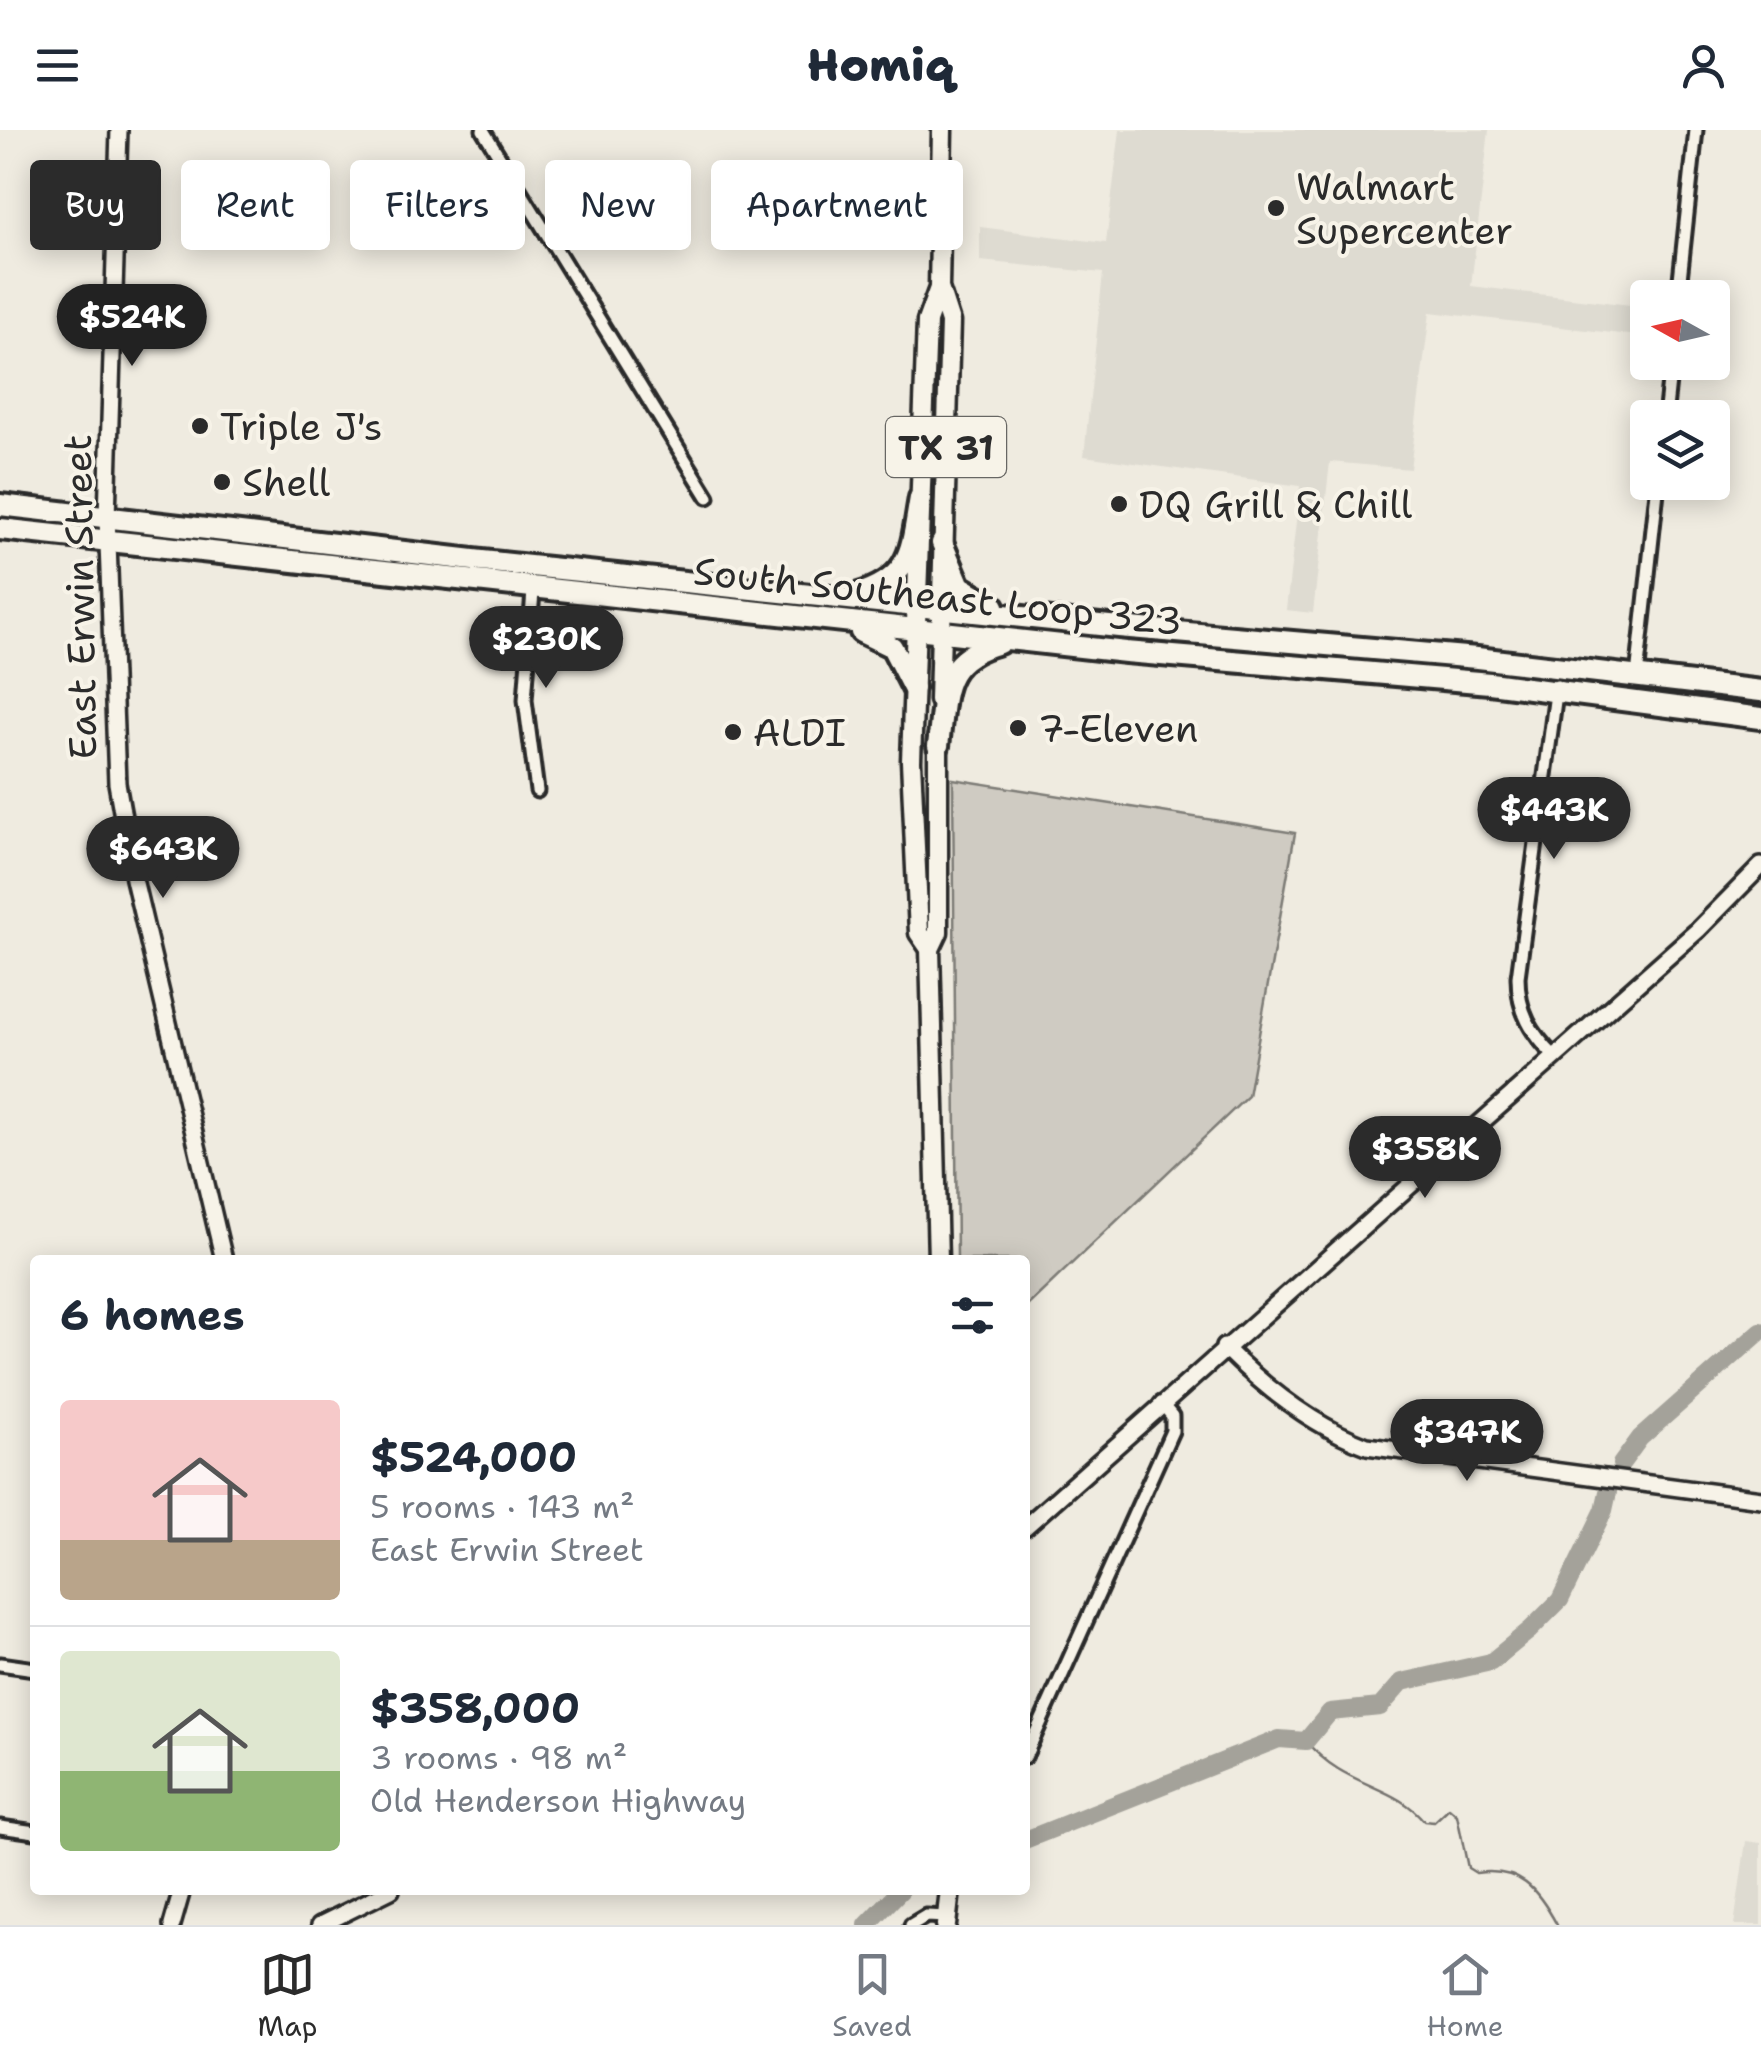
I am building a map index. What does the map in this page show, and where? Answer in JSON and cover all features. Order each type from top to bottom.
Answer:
[{"type":"highway","points":[[850,597],[887,583],[901,572],[911,548],[920,498]]},
{"type":"highway","name":"South Southeast Loop 323","points":[[0,505],[482,562],[1761,691]]},
{"type":"highway","name":"South Southeast Loop 323","points":[[0,529],[1012,640],[1556,691],[1761,718]]},
{"type":"highway","points":[[942,543],[954,578],[966,592],[1024,616]]},
{"type":"highway","points":[[810,618],[888,643],[902,660],[912,688]]},
{"type":"highway","points":[[938,746],[952,669],[972,652],[1012,640]]},
{"type":"highway","points":[[1291,667],[1294,642]]},
{"type":"main road","name":"East Erwin Street","points":[[119,130],[107,517],[114,751],[122,817],[223,1255]]},
{"type":"main road","name":"TX 31","points":[[930,949],[919,933],[911,761],[912,688],[928,321],[939,288],[942,130]]},
{"type":"main road","name":"TX 31","points":[[938,1255],[930,949],[938,932],[939,632],[950,322],[939,288]]},
{"type":"main road","points":[[1030,1522],[1698,930],[1761,866]]},
{"type":"main road","points":[[1224,1347],[1273,1391],[1337,1433],[1367,1446],[1761,1499]]},
{"type":"main road","points":[[1030,1513],[1052,1499]]},
{"type":"main road","points":[[172,1925],[181,1895]]},
{"type":"main road","points":[[320,1925],[381,1895]]},
{"type":"main road","points":[[947,1921],[950,1895]]},
{"type":"street","points":[[483,130],[708,496]]},
{"type":"street","points":[[1680,280],[1696,130]]},
{"type":"street","points":[[1637,677],[1656,500]]},
{"type":"street","points":[[533,590],[525,700],[537,792]]},
{"type":"street","points":[[1556,1057],[1526,1022],[1518,1001],[1518,978],[1560,668]]},
{"type":"street","points":[[1030,1746],[1172,1431],[1172,1416],[1161,1403]]},
{"type":"street","points":[[0,1664],[30,1668]]},
{"type":"street","points":[[0,1827],[30,1831]]},
{"type":"street","points":[[911,1925],[926,1916],[947,1921]]},
{"type":"shaded area","points":[[1120,130],[1489,130],[1471,286],[1630,305],[1630,335],[1430,312],[1410,469],[1330,462],[1313,613],[1286,610],[1300,486],[1084,456],[1103,273],[980,261],[980,227],[1106,243]]},
{"type":"shaded area","points":[[953,779],[1295,833],[1248,1096],[1030,1303],[1030,1255],[957,1255]]},
{"type":"shaded area","points":[[1746,1841],[1761,1843],[1761,1925],[1734,1925]]},
{"type":"waterway","points":[[1621,1464],[1640,1438],[1761,1331]]},
{"type":"waterway","points":[[1030,1838],[1279,1739],[1306,1741],[1330,1712],[1380,1707],[1402,1682],[1491,1662],[1560,1600],[1604,1510],[1608,1492]]},
{"type":"waterway","points":[[1306,1741],[1336,1768],[1399,1799],[1424,1821],[1434,1822],[1449,1808],[1457,1815],[1468,1868],[1476,1873],[1504,1873],[1526,1883],[1557,1925]]},
{"type":"waterway","points":[[867,1925],[896,1895]]},
{"type":"place","name":"Walmart Supercenter","points":[[1276,208]]},
{"type":"place","name":"Triple J's","points":[[200,426]]},
{"type":"place","name":"Shell","points":[[222,482]]},
{"type":"place","name":"DQ Grill & Chill","points":[[1119,504]]},
{"type":"place","name":"7-Eleven","points":[[1018,728]]},
{"type":"place","name":"ALDI","points":[[733,732]]}]
